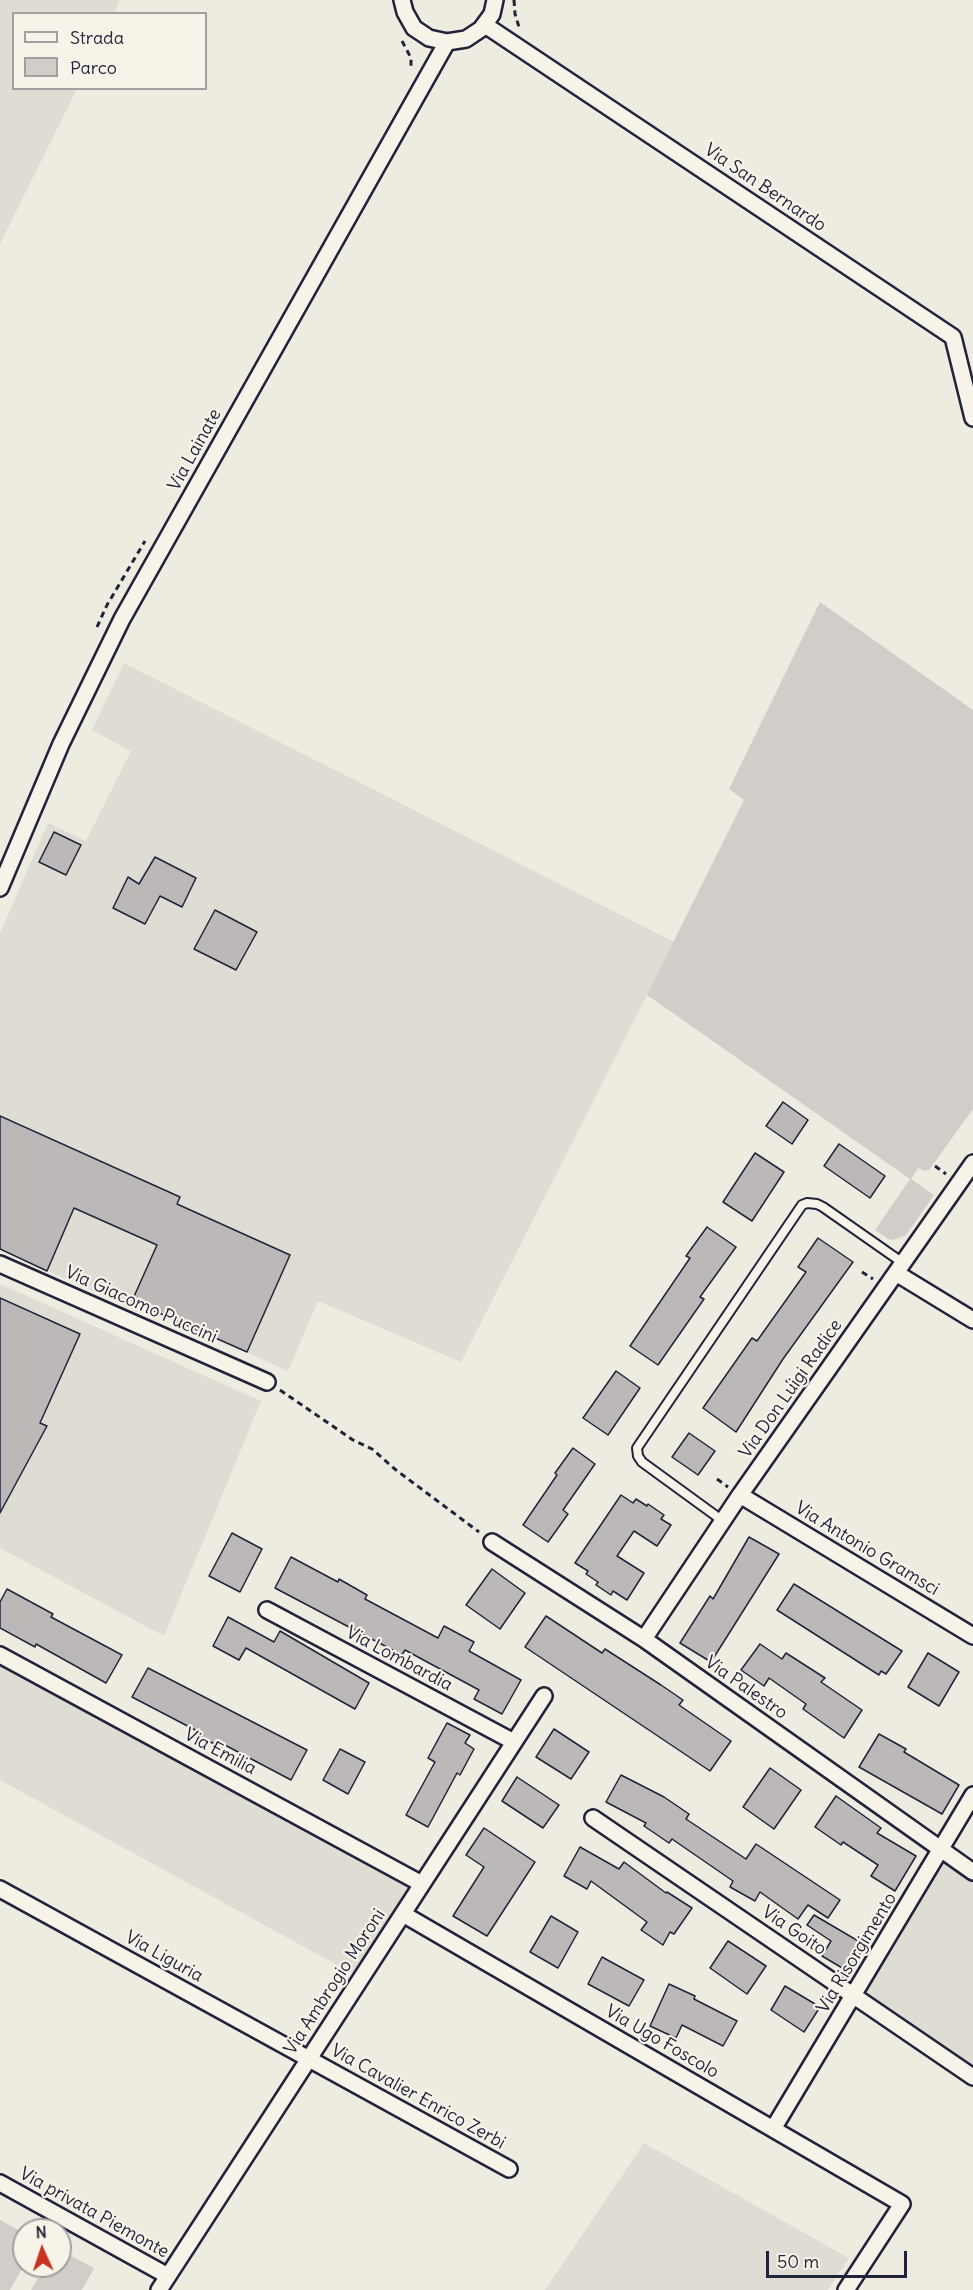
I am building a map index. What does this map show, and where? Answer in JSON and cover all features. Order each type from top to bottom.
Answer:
[{"type":"street","points":[[402,0],[405,12],[414,28],[429,38],[447,42],[466,39],[485,25],[492,14],[495,0]]},
{"type":"street","name":"Via San Bernardo","points":[[485,25],[953,337],[973,418]]},
{"type":"street","name":"Via Lainate","points":[[0,888],[61,744],[122,620],[447,42]]},
{"type":"street","name":"Via Don Luigi Radice","points":[[644,1639],[740,1495],[973,1163]]},
{"type":"street","name":"Via Giacomo Puccini","points":[[0,1264],[267,1382]]},
{"type":"street","points":[[899,1268],[973,1320]]},
{"type":"street","name":"Via Antonio Gramsci","points":[[740,1495],[973,1635]]},
{"type":"street","name":"Via Palestro","points":[[492,1542],[644,1639],[973,1872]]},
{"type":"street","name":"Via Lombardia","points":[[267,1610],[514,1742]]},
{"type":"street","name":"Via Emilia","points":[[0,1655],[422,1884]]},
{"type":"street","name":"Via Ambrogio Moroni","points":[[159,2290],[544,1696]]},
{"type":"street","name":"Via Risorgimento","points":[[772,2129],[973,1795]]},
{"type":"street","name":"Via Goito","points":[[593,1818],[973,2077]]},
{"type":"street","name":"Via Liguria","points":[[0,1889],[309,2059]]},
{"type":"street","name":"Via Ugo Foscolo","points":[[403,1914],[902,2204],[846,2290]]},
{"type":"street","name":"Via Cavalier Enrico Zerbi","points":[[309,2059],[508,2169]]},
{"type":"street","name":"Via privata Piemonte","points":[[0,2184],[168,2276]]},
{"type":"lane","points":[[723,1521],[642,1462],[637,1448],[802,1205],[807,1203],[823,1207],[899,1268]]},
{"type":"path","points":[[267,1382],[353,1440],[372,1449],[396,1470],[492,1542]]},
{"type":"shaded area","points":[[0,0],[120,0],[114,12],[12,12],[12,90],[77,90],[0,244]]},
{"type":"shaded area","points":[[124,663],[674,942],[461,1362],[318,1301],[288,1371],[133,1301],[130,1308],[0,1249],[0,933],[48,823],[86,841],[131,751],[92,730]]},
{"type":"shaded area","points":[[0,1284],[261,1401],[164,1636],[0,1548]]},
{"type":"shaded area","points":[[0,1656],[420,1884],[359,1977],[0,1780]]},
{"type":"shaded area","points":[[944,1857],[973,1877],[973,2069],[862,1994]]},
{"type":"shaded area","points":[[644,2143],[849,2258],[828,2290],[545,2290]]},
{"type":"green space","points":[[820,602],[973,710],[973,1109],[929,1170],[924,1171],[918,1168],[911,1179],[934,1195],[906,1235],[890,1240],[875,1230],[910,1179],[647,995],[744,800],[729,789]]},
{"type":"green space","points":[[0,2220],[12,2226],[12,2278],[17,2278],[10,2290],[0,2290]]},
{"type":"green space","points":[[72,2256],[94,2268],[82,2290],[31,2290],[38,2278],[72,2278]]},
{"type":"building","points":[[54,832],[81,845],[66,875],[39,862]]},
{"type":"building","points":[[155,857],[196,878],[182,907],[160,896],[145,924],[113,908],[128,877],[139,884]]},
{"type":"building","points":[[215,910],[257,932],[236,970],[194,949]]},
{"type":"building","points":[[783,1102],[808,1120],[792,1144],[766,1126]]},
{"type":"building","points":[[0,1116],[180,1197],[177,1204],[290,1255],[247,1352],[132,1301],[157,1245],[74,1208],[47,1271],[0,1249]]},
{"type":"building","points":[[839,1144],[885,1176],[870,1198],[824,1166]]},
{"type":"building","points":[[755,1153],[784,1172],[752,1221],[723,1202]]},
{"type":"building","points":[[707,1227],[736,1247],[700,1297],[704,1299],[658,1365],[630,1346],[690,1258],[686,1256]]},
{"type":"building","points":[[818,1238],[853,1262],[783,1359],[736,1432],[703,1408],[752,1338],[757,1341],[806,1272],[798,1267]]},
{"type":"building","points":[[0,1298],[80,1334],[40,1423],[47,1426],[0,1513]]},
{"type":"building","points":[[616,1371],[640,1388],[608,1435],[583,1418]]},
{"type":"building","points":[[689,1433],[715,1451],[698,1475],[672,1457]]},
{"type":"building","points":[[573,1448],[595,1464],[563,1510],[568,1514],[548,1542],[523,1525]]},
{"type":"building","points":[[621,1495],[633,1503],[636,1499],[647,1506],[648,1504],[664,1515],[661,1519],[671,1525],[657,1546],[634,1531],[617,1556],[644,1573],[627,1600],[613,1591],[611,1595],[596,1585],[598,1582],[586,1574],[588,1571],[575,1563]]},
{"type":"building","points":[[232,1533],[262,1549],[240,1592],[209,1576]]},
{"type":"building","points":[[749,1537],[779,1554],[711,1662],[680,1643],[710,1596],[713,1599]]},
{"type":"building","points":[[291,1557],[338,1582],[339,1579],[367,1595],[365,1599],[438,1638],[444,1626],[474,1642],[469,1651],[521,1680],[502,1714],[474,1699],[479,1690],[405,1650],[402,1655],[275,1588]]},
{"type":"building","points":[[492,1569],[525,1593],[500,1629],[466,1605]]},
{"type":"building","points":[[794,1584],[902,1651],[886,1674],[881,1671],[879,1675],[777,1610]]},
{"type":"building","points":[[7,1589],[53,1614],[51,1617],[122,1655],[106,1683],[36,1644],[35,1647],[0,1628],[0,1602]]},
{"type":"building","points":[[546,1616],[602,1653],[605,1649],[661,1685],[683,1700],[679,1705],[731,1741],[710,1771],[525,1647]]},
{"type":"building","points":[[228,1617],[274,1642],[280,1631],[369,1683],[355,1709],[246,1648],[239,1660],[213,1646]]},
{"type":"building","points":[[760,1644],[782,1659],[786,1653],[825,1678],[821,1682],[862,1710],[844,1738],[803,1709],[806,1704],[769,1678],[764,1686],[741,1670]]},
{"type":"building","points":[[928,1653],[959,1672],[939,1706],[908,1687]]},
{"type":"building","points":[[148,1668],[307,1750],[291,1780],[223,1744],[222,1748],[197,1735],[199,1732],[132,1697]]},
{"type":"building","points":[[447,1723],[470,1735],[465,1743],[474,1749],[460,1775],[457,1773],[428,1827],[406,1815],[435,1762],[428,1758]]},
{"type":"building","points":[[554,1729],[589,1752],[571,1779],[536,1757]]},
{"type":"building","points":[[879,1734],[906,1749],[904,1752],[959,1785],[942,1814],[859,1767]]},
{"type":"building","points":[[340,1749],[365,1762],[348,1794],[323,1780]]},
{"type":"building","points":[[770,1768],[801,1790],[774,1829],[743,1807]]},
{"type":"building","points":[[621,1775],[664,1797],[689,1814],[686,1819],[746,1859],[756,1844],[840,1900],[828,1918],[808,1905],[798,1919],[760,1892],[755,1901],[730,1887],[733,1881],[672,1839],[669,1843],[644,1826],[646,1823],[606,1802]]},
{"type":"building","points":[[517,1777],[559,1805],[543,1828],[502,1801]]},
{"type":"building","points":[[836,1796],[881,1828],[877,1833],[916,1856],[895,1891],[871,1876],[878,1865],[843,1842],[841,1845],[815,1827]]},
{"type":"building","points":[[484,1828],[535,1862],[487,1936],[453,1916],[484,1867],[466,1855]]},
{"type":"building","points":[[580,1847],[619,1869],[624,1862],[666,1893],[692,1908],[674,1934],[670,1932],[663,1945],[641,1930],[647,1922],[591,1881],[587,1889],[564,1876]]},
{"type":"building","points":[[814,1915],[865,1945],[849,1972],[822,1956],[831,1941],[807,1925]]},
{"type":"building","points":[[551,1916],[578,1932],[558,1968],[530,1952]]},
{"type":"building","points":[[728,1941],[766,1966],[747,1994],[710,1968]]},
{"type":"building","points":[[602,1957],[644,1980],[629,2006],[588,1984]]},
{"type":"building","points":[[669,1984],[695,1996],[694,1999],[737,2021],[723,2046],[682,2025],[676,2038],[650,2026]]},
{"type":"building","points":[[785,1986],[820,2007],[804,2032],[771,2010]]}]
